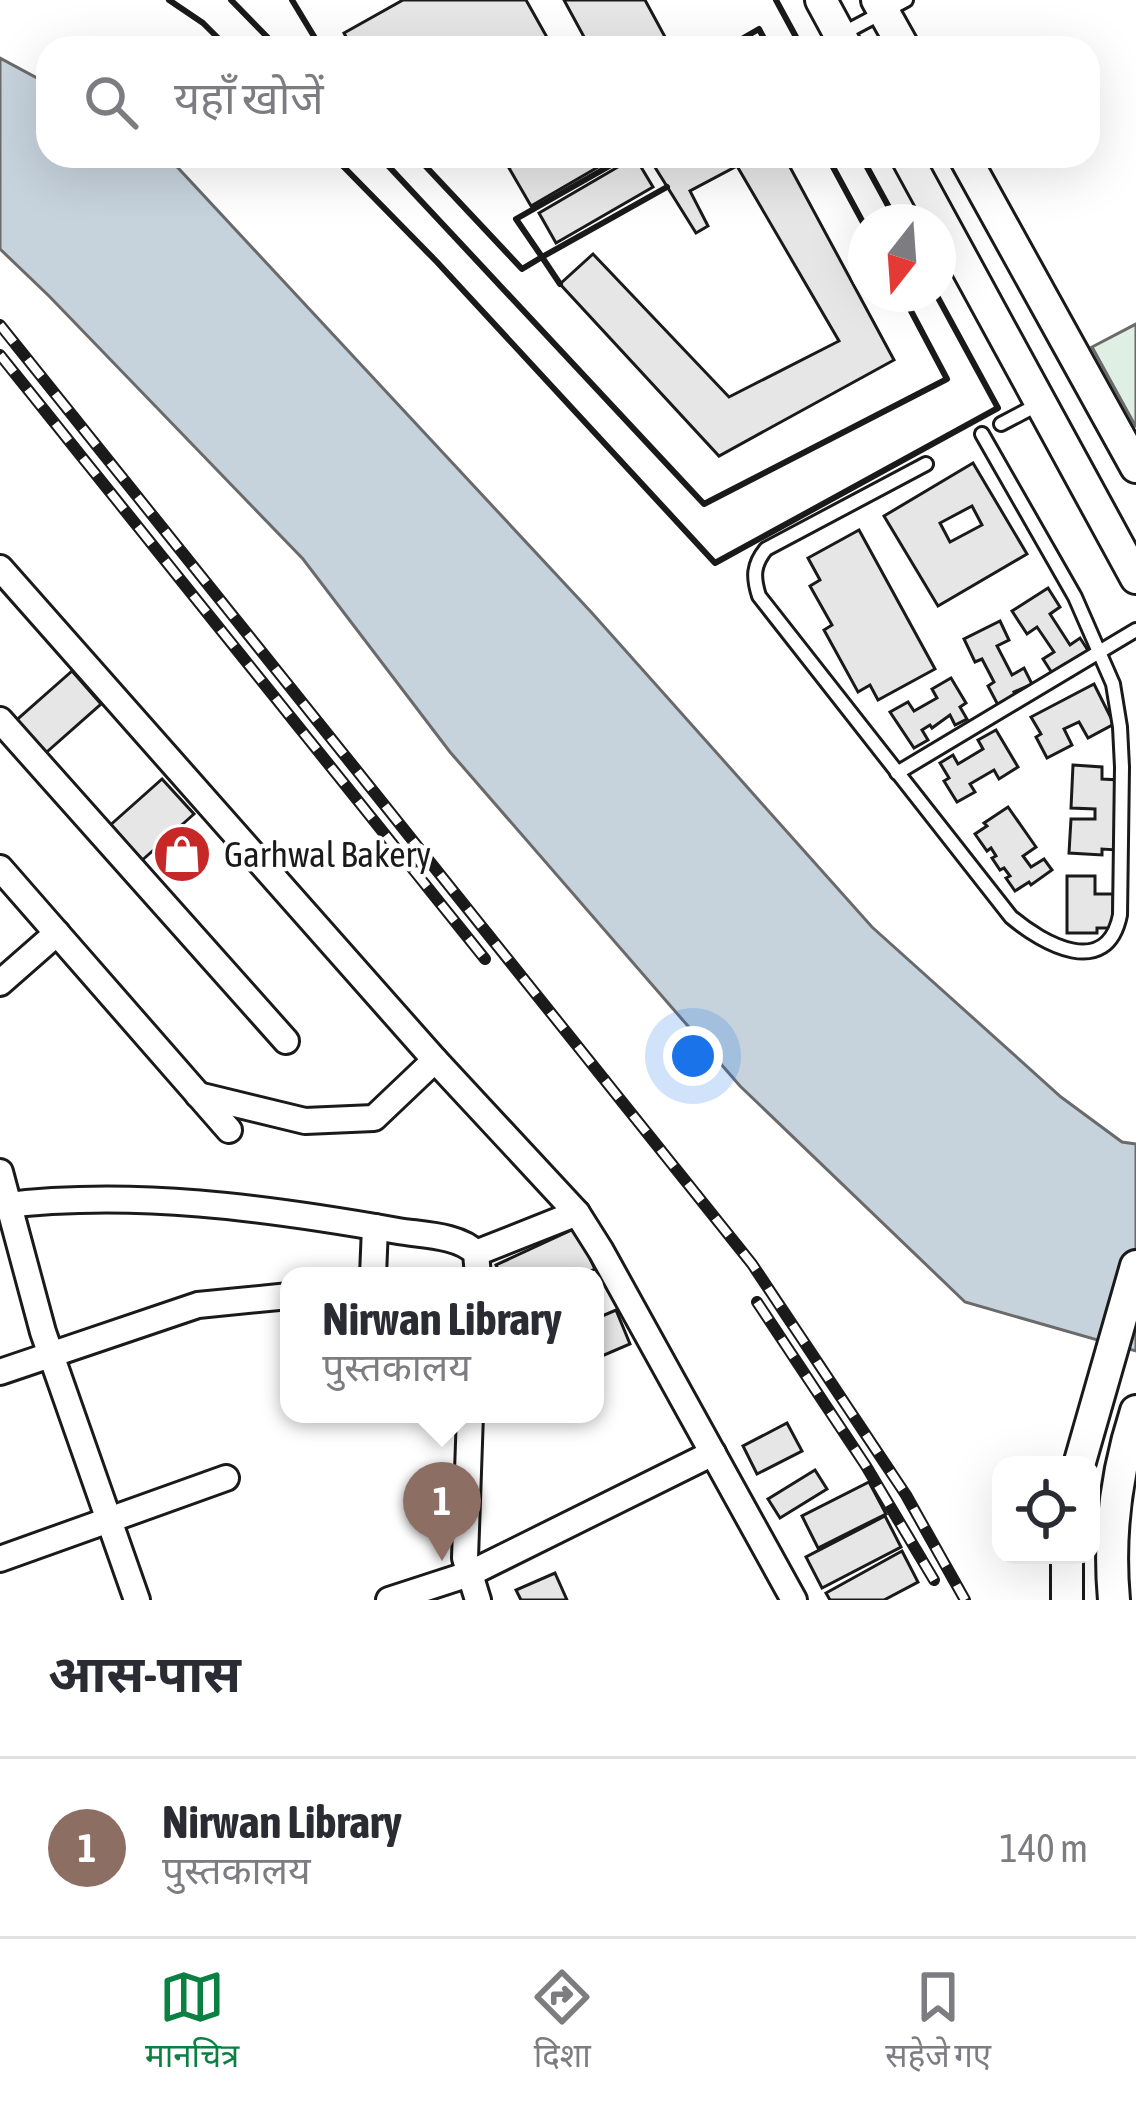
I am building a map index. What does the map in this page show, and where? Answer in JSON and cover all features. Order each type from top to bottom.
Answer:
[{"type":"street","points":[[821,0],[840,36]]},
{"type":"street","points":[[889,4],[900,36]]},
{"type":"street","points":[[912,168],[1136,578]]},
{"type":"street","points":[[971,168],[1136,466]]},
{"type":"street","points":[[0,568],[435,1060],[577,1213],[794,1600]]},
{"type":"street","points":[[0,720],[286,1041]]},
{"type":"street","points":[[0,868],[229,1130]]},
{"type":"street","points":[[0,983],[57,933]]},
{"type":"street","points":[[198,1095],[305,1121],[374,1118],[435,1060]]},
{"type":"street","points":[[0,1172],[5,1206],[51,1357],[137,1600]]},
{"type":"street","points":[[5,1206],[110,1200],[230,1206],[462,1243],[477,1265],[577,1213]]},
{"type":"street","points":[[373,1267],[375,1227]]},
{"type":"street","points":[[1082,1456],[1136,1265]]},
{"type":"street","points":[[0,1372],[198,1305],[280,1297]]},
{"type":"street","points":[[1114,1600],[1110,1555],[1117,1486],[1133,1421]]},
{"type":"street","points":[[470,1423],[465,1538],[478,1600]]},
{"type":"street","points":[[389,1600],[469,1574],[713,1453]]},
{"type":"street","points":[[0,1559],[226,1478]]},
{"type":"street","points":[[1067,1564],[1067,1600]]},
{"type":"lane","points":[[849,36],[889,4]]},
{"type":"lane","points":[[1001,424],[1040,404]]},
{"type":"lane","points":[[926,464],[766,549],[753,578],[759,596],[1011,917],[1037,938],[1066,949],[1095,951],[1116,933],[1120,915],[1122,767],[1113,684],[1075,597],[982,434]]},
{"type":"lane","points":[[897,773],[1136,630]]},
{"type":"green space","points":[[1136,324],[1136,427],[1092,347]]},
{"type":"shaded area","points":[[0,58],[36,78],[36,168],[178,168],[592,613],[872,927],[1061,1097],[1122,1142],[1136,1144],[1136,1351],[965,1302],[740,1086],[450,752],[303,559],[0,249]]},
{"type":"building","points":[[403,0],[526,0],[546,36],[346,36]]},
{"type":"building","points":[[564,0],[645,0],[664,36],[584,36]]},
{"type":"building","points":[[509,168],[596,168],[531,206]]},
{"type":"building","points":[[616,168],[642,168],[653,187],[556,243],[539,213]]},
{"type":"building","points":[[655,168],[733,168],[690,191],[708,226],[696,233]]},
{"type":"building","points":[[738,168],[790,168],[848,275],[848,312],[868,312],[894,360],[719,456],[560,284],[593,254],[729,397],[839,341]]},
{"type":"building","points":[[973,463],[1027,554],[938,606],[884,516]],"holes":[[[972,506],[982,525],[950,542],[940,523]]]},
{"type":"building","points":[[859,530],[935,669],[878,700],[870,685],[858,692],[824,630],[832,625],[810,586],[820,580],[808,558]]},
{"type":"building","points":[[1048,588],[1060,607],[1050,614],[1070,645],[1080,638],[1091,655],[1052,673],[1043,659],[1054,652],[1037,627],[1027,634],[1012,611]]},
{"type":"building","points":[[1000,621],[1009,640],[997,646],[1012,675],[1024,668],[1032,684],[1014,692],[1017,698],[999,707],[988,686],[994,682],[982,659],[975,662],[964,639]]},
{"type":"building","points":[[72,671],[101,704],[40,758],[11,725]]},
{"type":"building","points":[[951,678],[966,703],[960,707],[967,719],[955,725],[950,715],[930,725],[922,730],[928,740],[914,748],[890,712],[908,702],[914,711],[937,698],[932,689]]},
{"type":"building","points":[[1094,684],[1114,724],[1088,738],[1079,722],[1064,729],[1072,745],[1047,758],[1031,717]]},
{"type":"building","points":[[996,730],[1018,767],[999,779],[994,770],[970,784],[975,792],[957,802],[940,763],[953,755],[958,764],[983,749],[978,740]]},
{"type":"building","points":[[1073,765],[1102,767],[1102,779],[1120,780],[1117,850],[1102,849],[1102,855],[1069,853],[1071,819],[1095,819],[1095,809],[1071,808]]},
{"type":"building","points":[[162,779],[194,814],[139,863],[107,828]]},
{"type":"building","points":[[1008,807],[1036,847],[1023,856],[1031,867],[1044,859],[1052,870],[1015,891],[1006,878],[1010,876],[992,858],[996,856],[991,848],[987,851],[975,834]]},
{"type":"building","points":[[1067,876],[1095,876],[1095,894],[1113,894],[1113,928],[1067,933]]},
{"type":"building","points":[[576,1228],[594,1267],[497,1267]]},
{"type":"building","points":[[616,1310],[630,1344],[604,1355],[604,1315]]},
{"type":"building","points":[[787,1423],[802,1451],[757,1474],[743,1446]]},
{"type":"building","points":[[815,1470],[827,1489],[780,1518],[768,1499]]},
{"type":"building","points":[[869,1482],[886,1514],[818,1548],[802,1516]]},
{"type":"building","points":[[885,1516],[901,1547],[822,1588],[806,1557]]},
{"type":"building","points":[[902,1551],[918,1582],[884,1600],[830,1600],[826,1593]]},
{"type":"building","points":[[555,1573],[567,1600],[521,1600],[516,1590]]},
{"type":"railway","points":[[0,325],[752,1264],[906,1495],[965,1600]]},
{"type":"railway","points":[[0,355],[485,959]]},
{"type":"railway","points":[[757,1302],[866,1466],[934,1580]]},
{"type":"wall","points":[[169,0],[216,36]]},
{"type":"wall","points":[[231,0],[266,36]]},
{"type":"wall","points":[[292,0],[314,36]]},
{"type":"wall","points":[[776,0],[796,36]]},
{"type":"wall","points":[[747,36],[759,29],[763,36]]},
{"type":"wall","points":[[345,168],[715,563],[998,408],[946,312]]},
{"type":"wall","points":[[390,168],[704,504],[947,379],[912,312]]},
{"type":"wall","points":[[427,168],[522,269],[542,257],[516,219],[606,168]]},
{"type":"wall","points":[[834,168],[853,204]]},
{"type":"wall","points":[[868,168],[887,204]]},
{"type":"wall","points":[[560,284],[542,257],[667,187]]},
{"type":"place","name":"Garhwal Bakery","points":[[182,854]]},
{"type":"place","name":"Nirwan Library","points":[[442,1561]]}]
